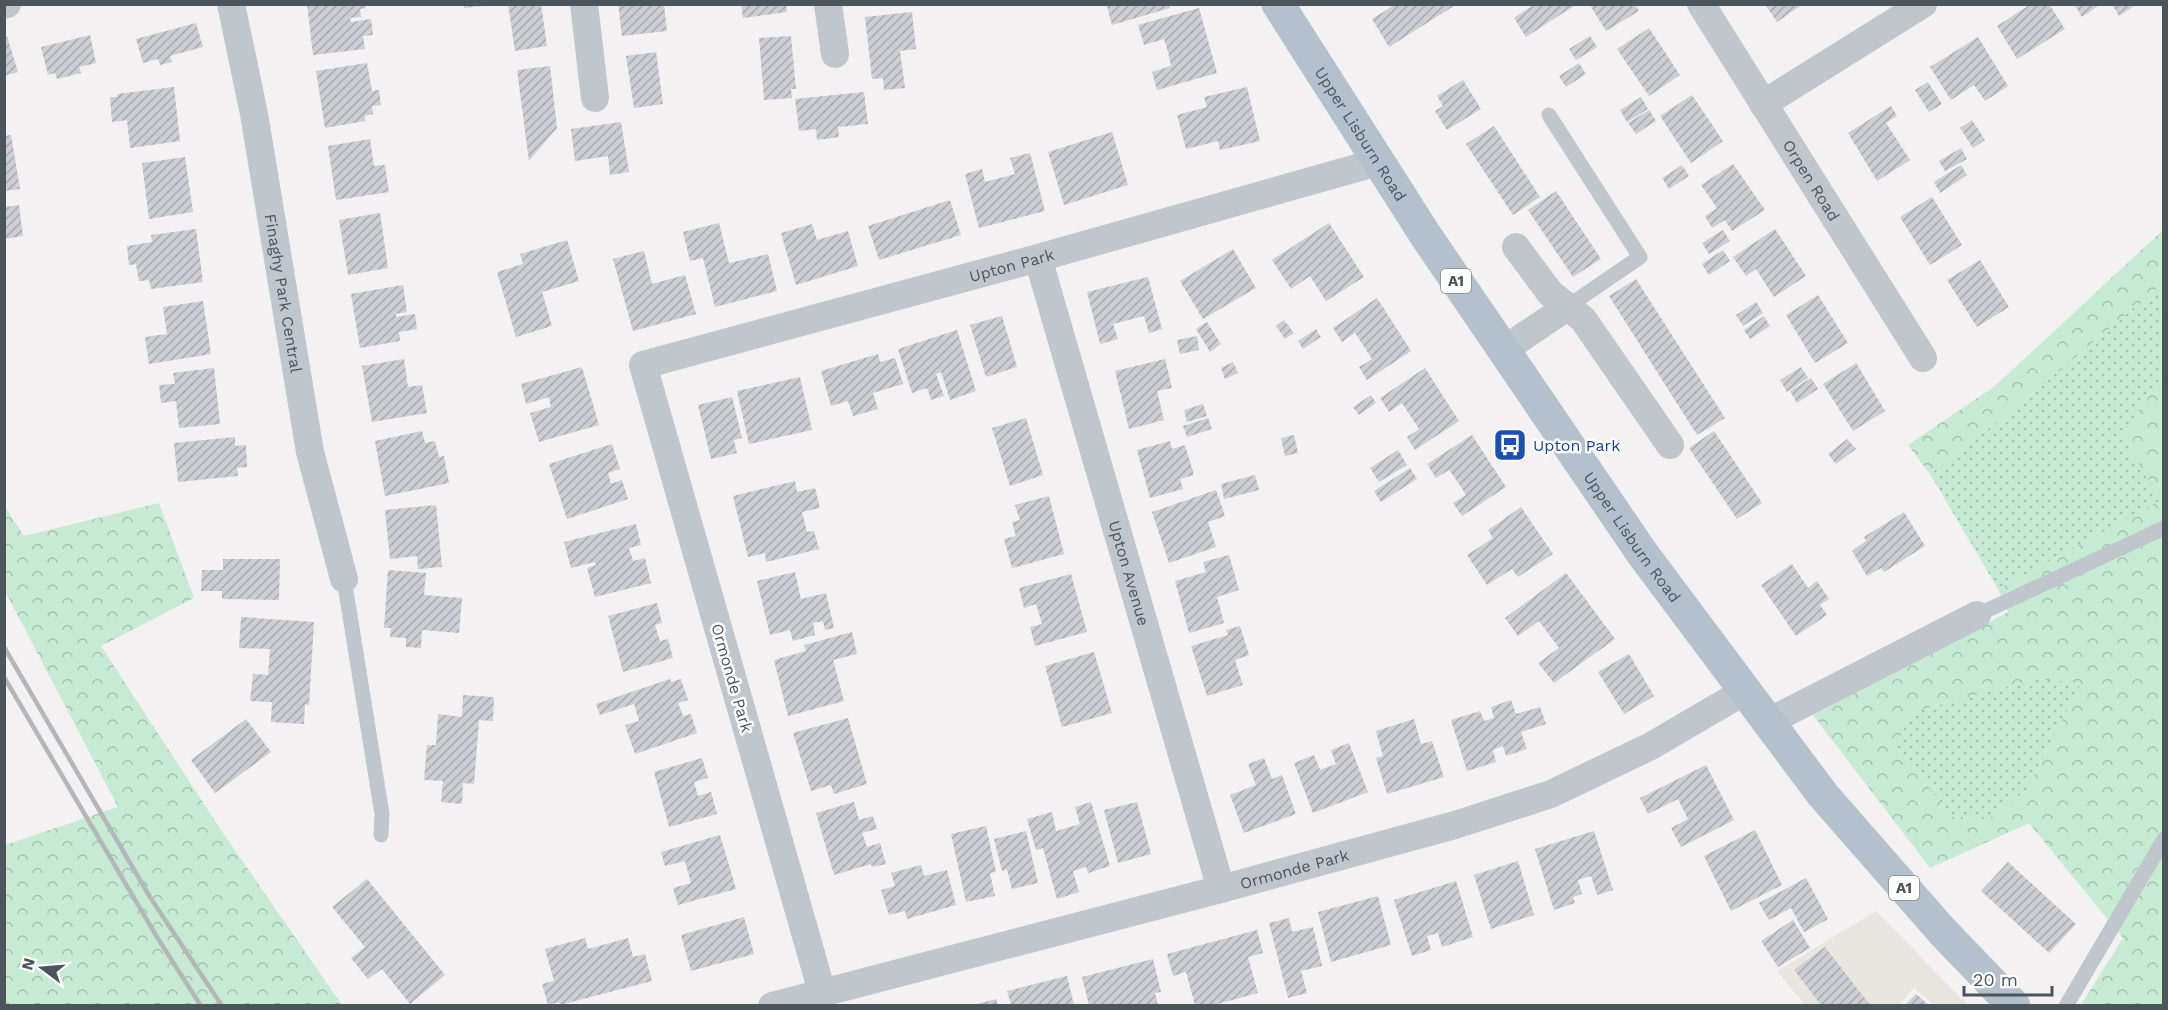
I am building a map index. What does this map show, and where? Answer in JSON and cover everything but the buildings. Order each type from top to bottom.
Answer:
[{"type":"main road","name":"Upper Lisburn Road","points":[[1278,4],[1502,351],[1642,553],[1823,795],[1942,931],[2014,1005]]},
{"type":"street","name":"Finaghy Park Central","points":[[231,4],[254,114],[310,452],[344,579]]},
{"type":"street","points":[[584,4],[594,98]]},
{"type":"street","points":[[828,4],[835,54]]},
{"type":"street","name":"Orpen Road","points":[[1701,4],[1923,357]]},
{"type":"street","points":[[1763,104],[1923,4]]},
{"type":"street","name":"Upton Park","points":[[643,364],[1038,258],[1378,162]]},
{"type":"street","points":[[1516,247],[1550,293],[1583,320],[1670,445]]},
{"type":"street","name":"Upton Avenue","points":[[1038,258],[1221,889]]},
{"type":"street","points":[[1502,351],[1567,307]]},
{"type":"street","name":"Ormonde Park","points":[[643,364],[822,992]]},
{"type":"street","points":[[1768,723],[1977,615]]},
{"type":"street","name":"Ormonde Park","points":[[772,1005],[1221,889],[1455,825],[1551,794],[1651,746],[1745,692]]},
{"type":"lane","points":[[1549,115],[1640,257],[1567,307]]},
{"type":"lane","points":[[1977,615],[2163,528]]},
{"type":"lane","points":[[344,579],[382,814],[381,835]]},
{"type":"lane","points":[[2066,1005],[2163,839]]},
{"type":"shaded area","points":[[1876,911],[1968,1005],[1934,1005],[1914,988],[1899,1005],[1805,1005],[1777,971]]},
{"type":"green space","points":[[2163,230],[2163,335],[2157,288],[2020,404],[1930,474],[1908,445],[1995,386]]},
{"type":"green space","points":[[2158,287],[2163,335],[2163,376],[2122,435],[2162,500],[1998,589],[1930,474],[2020,404]]},
{"type":"green space","points":[[2163,376],[2163,1005],[2081,1005],[2123,938],[2029,823],[1930,868],[1813,715],[2008,612],[1998,589],[2161,500],[2121,435]],"holes":[[[2037,679],[2081,683],[2027,790],[1991,817],[1953,817],[1897,748],[1909,713]]]},
{"type":"green space","points":[[159,503],[194,598],[101,646],[221,830],[342,1005],[5,1005],[5,845],[118,807],[5,591],[5,507],[24,536]]},
{"type":"green space","points":[[2037,679],[2082,682],[2027,790],[1991,817],[1953,817],[1897,748],[1909,713]]},
{"type":"railway","points":[[4,647],[150,897],[222,1006]]},
{"type":"railway","points":[[4,677],[157,937],[201,1006]]},
{"type":"place","name":"Upton Park","points":[[1510,445]]}]
